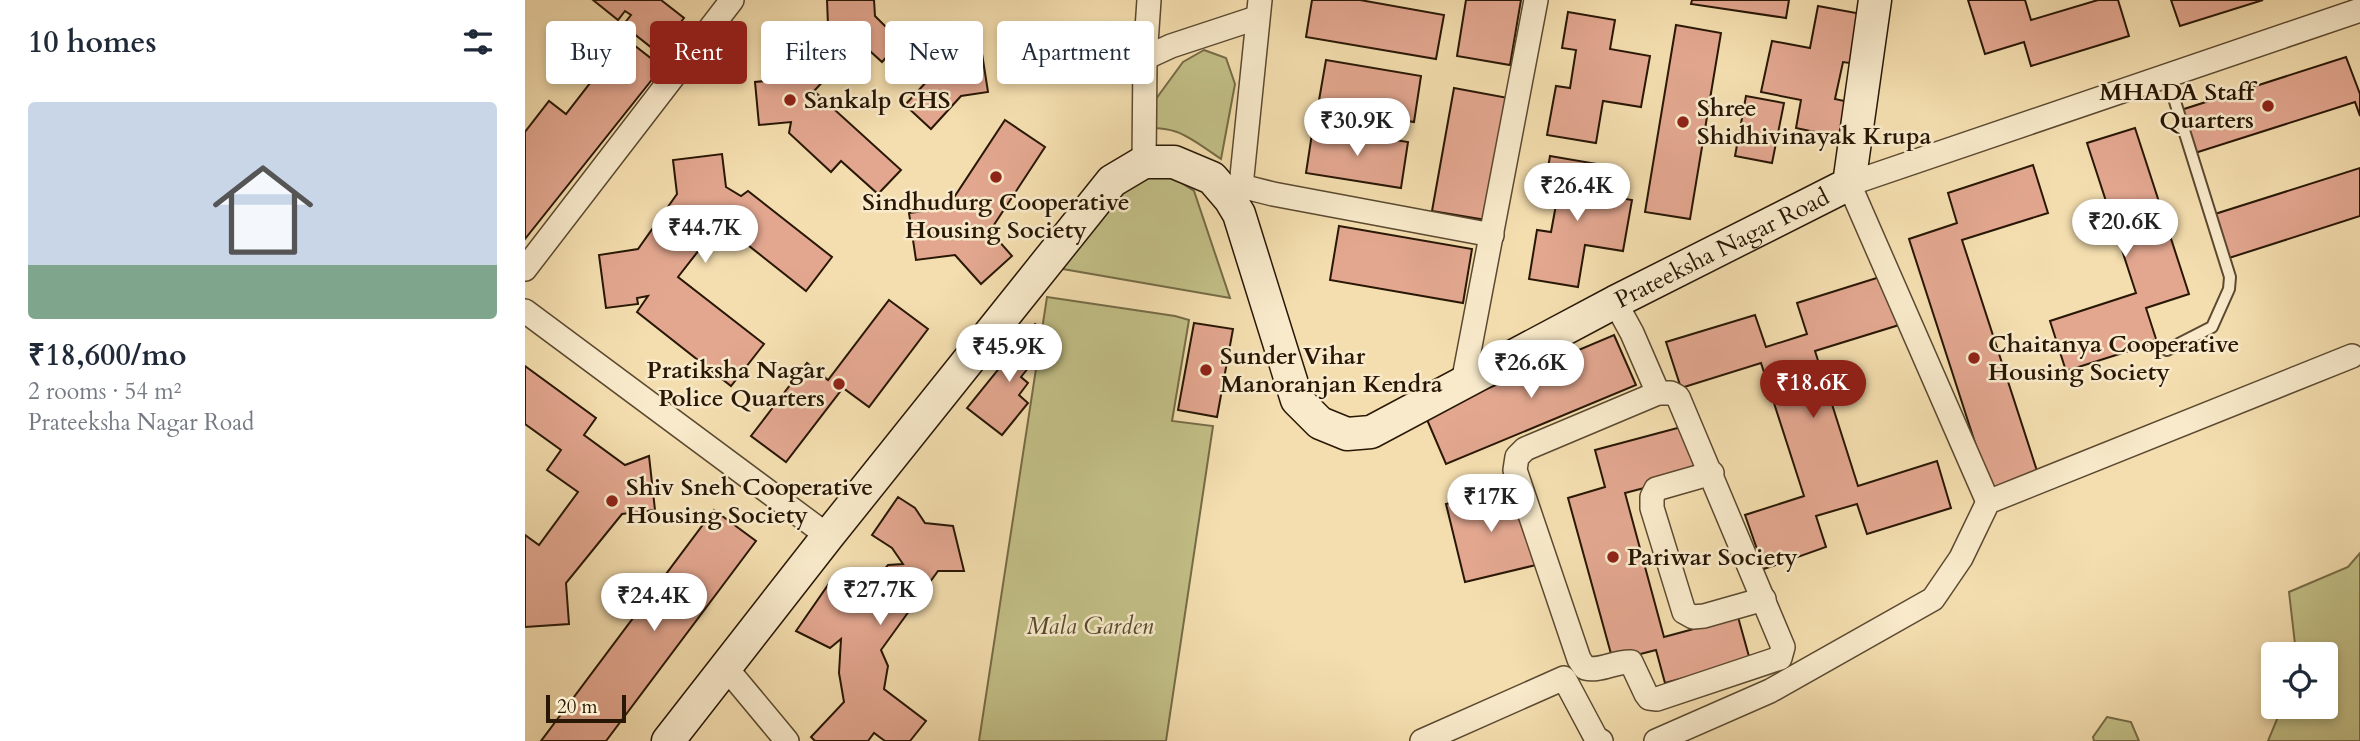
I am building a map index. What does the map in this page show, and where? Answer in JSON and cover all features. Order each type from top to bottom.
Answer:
[{"type":"street","points":[[525,269],[732,0]]},
{"type":"street","points":[[1148,21],[1149,0]]},
{"type":"street","points":[[1463,383],[1536,0]]},
{"type":"street","name":"Prateeksha Nagar Road","points":[[1144,162],[1174,162],[1212,178],[1235,193],[1239,214],[1297,400],[1320,423],[1347,435],[1371,432],[1615,302],[1849,184],[1875,0]]},
{"type":"street","points":[[1154,54],[1258,9]]},
{"type":"street","points":[[1258,9],[1235,193],[1273,194],[1492,235]]},
{"type":"street","points":[[1989,502],[1849,184],[2360,10]]},
{"type":"street","points":[[668,741],[1112,181],[1144,162],[1145,84]]},
{"type":"street","points":[[1615,302],[1632,333],[1658,393]]},
{"type":"street","points":[[525,311],[828,536]]},
{"type":"street","points":[[1656,741],[1770,691],[1933,599],[1961,558],[1989,502],[2352,356]]},
{"type":"street","points":[[1658,393],[1671,393],[1678,397],[1712,473],[1783,647],[1780,658],[1657,699],[1649,698],[1631,662],[1593,670],[1585,668],[1580,659],[1515,470],[1517,457],[1525,449],[1658,393]]},
{"type":"street","points":[[1712,473],[1656,489],[1652,497],[1652,508],[1685,612],[1693,617],[1763,599]]},
{"type":"street","points":[[727,669],[787,741]]},
{"type":"street","points":[[1422,741],[1564,678],[1596,738],[1601,741]]},
{"type":"lane","points":[[2167,76],[2230,277],[2229,289],[2212,327],[2167,349]]},
{"type":"green space","points":[[1204,50],[1226,58],[1235,84],[1221,159],[1190,138],[1171,130],[1134,129],[1183,62]]},
{"type":"green space","points":[[1166,173],[1194,191],[1230,298],[1034,264],[1112,174]]},
{"type":"green space","name":"Mala Garden","points":[[1047,297],[1189,320],[1172,421],[1213,426],[1166,741],[979,741]]},
{"type":"green space","points":[[2360,553],[2360,741],[2268,741],[2277,719],[2338,719],[2338,642],[2295,642],[2289,592],[2348,567]]},
{"type":"green space","points":[[2107,717],[2131,722],[2139,741],[2094,741],[2093,737]]},
{"type":"building","points":[[593,0],[661,0],[684,18],[682,21],[650,21],[650,46],[636,35],[636,21],[626,21],[631,15],[625,11],[618,20]]},
{"type":"building","name":"Sankalp CHS","points":[[827,0],[874,0],[875,16],[885,26],[885,59],[882,62],[871,52],[871,21],[828,21]]},
{"type":"building","points":[[1312,0],[1360,0],[1444,15],[1436,59],[1306,37]]},
{"type":"building","points":[[1466,0],[1521,0],[1510,65],[1457,56]]},
{"type":"building","points":[[1692,0],[1789,0],[1786,18],[1691,4]]},
{"type":"building","points":[[1968,0],[2025,0],[2031,20],[2098,0],[2118,0],[2129,36],[2031,66],[2024,42],[1985,54]]},
{"type":"building","points":[[2171,0],[2263,0],[2180,26]]},
{"type":"building","points":[[1818,6],[1867,15],[1857,64],[1843,62],[1835,99],[1849,102],[1843,138],[1796,128],[1801,100],[1761,92],[1772,41],[1810,48]]},
{"type":"building","points":[[1568,12],[1615,20],[1610,49],[1650,56],[1641,107],[1603,101],[1596,143],[1547,135],[1556,86],[1570,88],[1576,50],[1562,48]]},
{"type":"building","name":"Shree Shidhivinayak Krupa","points":[[1676,25],[1721,33],[1690,219],[1645,212]]},
{"type":"building","points":[[636,47],[650,58],[650,82],[525,239],[525,132],[549,101],[566,114],[589,84],[636,84]]},
{"type":"building","name":"MHADA Staff Quarters","points":[[2346,57],[2360,94],[2360,116],[2355,102],[2195,153],[2181,110]]},
{"type":"building","name":"Sankalp CHS","points":[[983,60],[988,92],[961,96],[931,129],[905,105],[924,84],[983,84]]},
{"type":"building","points":[[1326,60],[1421,76],[1414,122],[1318,106]]},
{"type":"building","name":"Sankalp CHS","points":[[755,82],[821,84],[814,91],[901,170],[878,194],[841,161],[831,172],[789,133],[791,122],[759,125]]},
{"type":"building","points":[[1454,88],[1508,98],[1486,220],[1432,211]]},
{"type":"building","points":[[1746,96],[1784,103],[1772,163],[1735,156]]},
{"type":"building","name":"Sindhudurg Cooperative Housing Society","points":[[1005,120],[1045,147],[990,231],[1012,256],[981,284],[955,255],[916,260],[909,213],[947,208]]},
{"type":"building","points":[[1313,127],[1408,142],[1401,188],[1306,173]]},
{"type":"building","points":[[2135,128],[2189,294],[2146,308],[2157,342],[2066,371],[2050,321],[2136,293],[2087,143]]},
{"type":"building","points":[[722,154],[726,187],[741,196],[748,191],[832,257],[806,291],[720,223],[678,277],[764,344],[731,386],[637,312],[648,296],[637,298],[638,304],[606,308],[599,255],[638,249],[677,194],[673,160]]},
{"type":"building","points":[[1550,156],[1597,164],[1592,193],[1632,200],[1623,251],[1585,245],[1578,287],[1529,279],[1537,230],[1551,232],[1558,194],[1544,192]]},
{"type":"building","name":"Chaitanya Cooperative Housing Society","points":[[2033,165],[2048,213],[1962,240],[2039,477],[1991,492],[1909,239],[1957,223],[1948,193]]},
{"type":"building","name":"MHADA Staff Quarters","points":[[2360,168],[2360,216],[2229,258],[2215,214]]},
{"type":"building","points":[[1339,226],[1472,249],[1463,303],[1330,280]]},
{"type":"building","points":[[1883,276],[1899,325],[1815,351],[1858,486],[1937,461],[1951,508],[1867,534],[1857,504],[1816,516],[1826,547],[1764,569],[1745,515],[1804,496],[1761,363],[1681,388],[1666,342],[1755,315],[1766,347],[1807,334],[1797,303]]},
{"type":"building","name":"Pratiksha Nagar Police Quarters","points":[[889,300],[928,329],[869,407],[843,388],[786,462],[751,436],[807,363],[828,380]]},
{"type":"building","name":"Sunder Vihar Manoranjan Kendra","points":[[1194,323],[1233,329],[1217,417],[1178,410]]},
{"type":"building","points":[[1035,324],[1053,337],[1021,377],[1028,383],[1019,395],[1028,403],[1002,435],[967,408]]},
{"type":"building","points":[[1614,335],[1636,385],[1446,464],[1425,415]]},
{"type":"building","name":"Shiv Sneh Cooperative Housing Society","points":[[525,366],[596,418],[584,435],[625,465],[649,456],[655,510],[622,514],[566,583],[569,624],[525,627],[525,535],[539,545],[578,492],[547,470],[561,450],[525,424]]},
{"type":"building","name":"Pariwar Society","points":[[1685,426],[1698,474],[1625,493],[1664,637],[1738,617],[1750,660],[1665,683],[1656,650],[1613,661],[1568,498],[1605,487],[1595,450]]},
{"type":"building","points":[[1517,487],[1536,565],[1465,582],[1446,504]]},
{"type":"building","points":[[898,497],[915,508],[925,523],[953,526],[964,571],[938,571],[881,650],[888,666],[884,689],[926,721],[910,741],[885,741],[874,733],[868,741],[815,741],[811,737],[844,702],[839,673],[841,639],[830,648],[796,631],[828,585],[854,605],[888,565],[903,564],[892,548],[872,535]]},
{"type":"building","points":[[714,510],[756,541],[606,741],[541,741]]},
{"type":"place","name":"Sankalp CHS","points":[[790,100]]},
{"type":"place","name":"MHADA Staff Quarters","points":[[2268,106]]},
{"type":"place","name":"Shree Shidhivinayak Krupa","points":[[1683,122]]},
{"type":"place","name":"Sindhudurg Cooperative Housing Society","points":[[996,177]]},
{"type":"place","name":"Chaitanya Cooperative Housing Society","points":[[1974,358]]},
{"type":"place","name":"Sunder Vihar Manoranjan Kendra","points":[[1206,370]]},
{"type":"place","name":"Pratiksha Nagar Police Quarters","points":[[839,384]]},
{"type":"place","name":"Shiv Sneh Cooperative Housing Society","points":[[612,501]]},
{"type":"place","name":"Pariwar Society","points":[[1613,557]]}]
